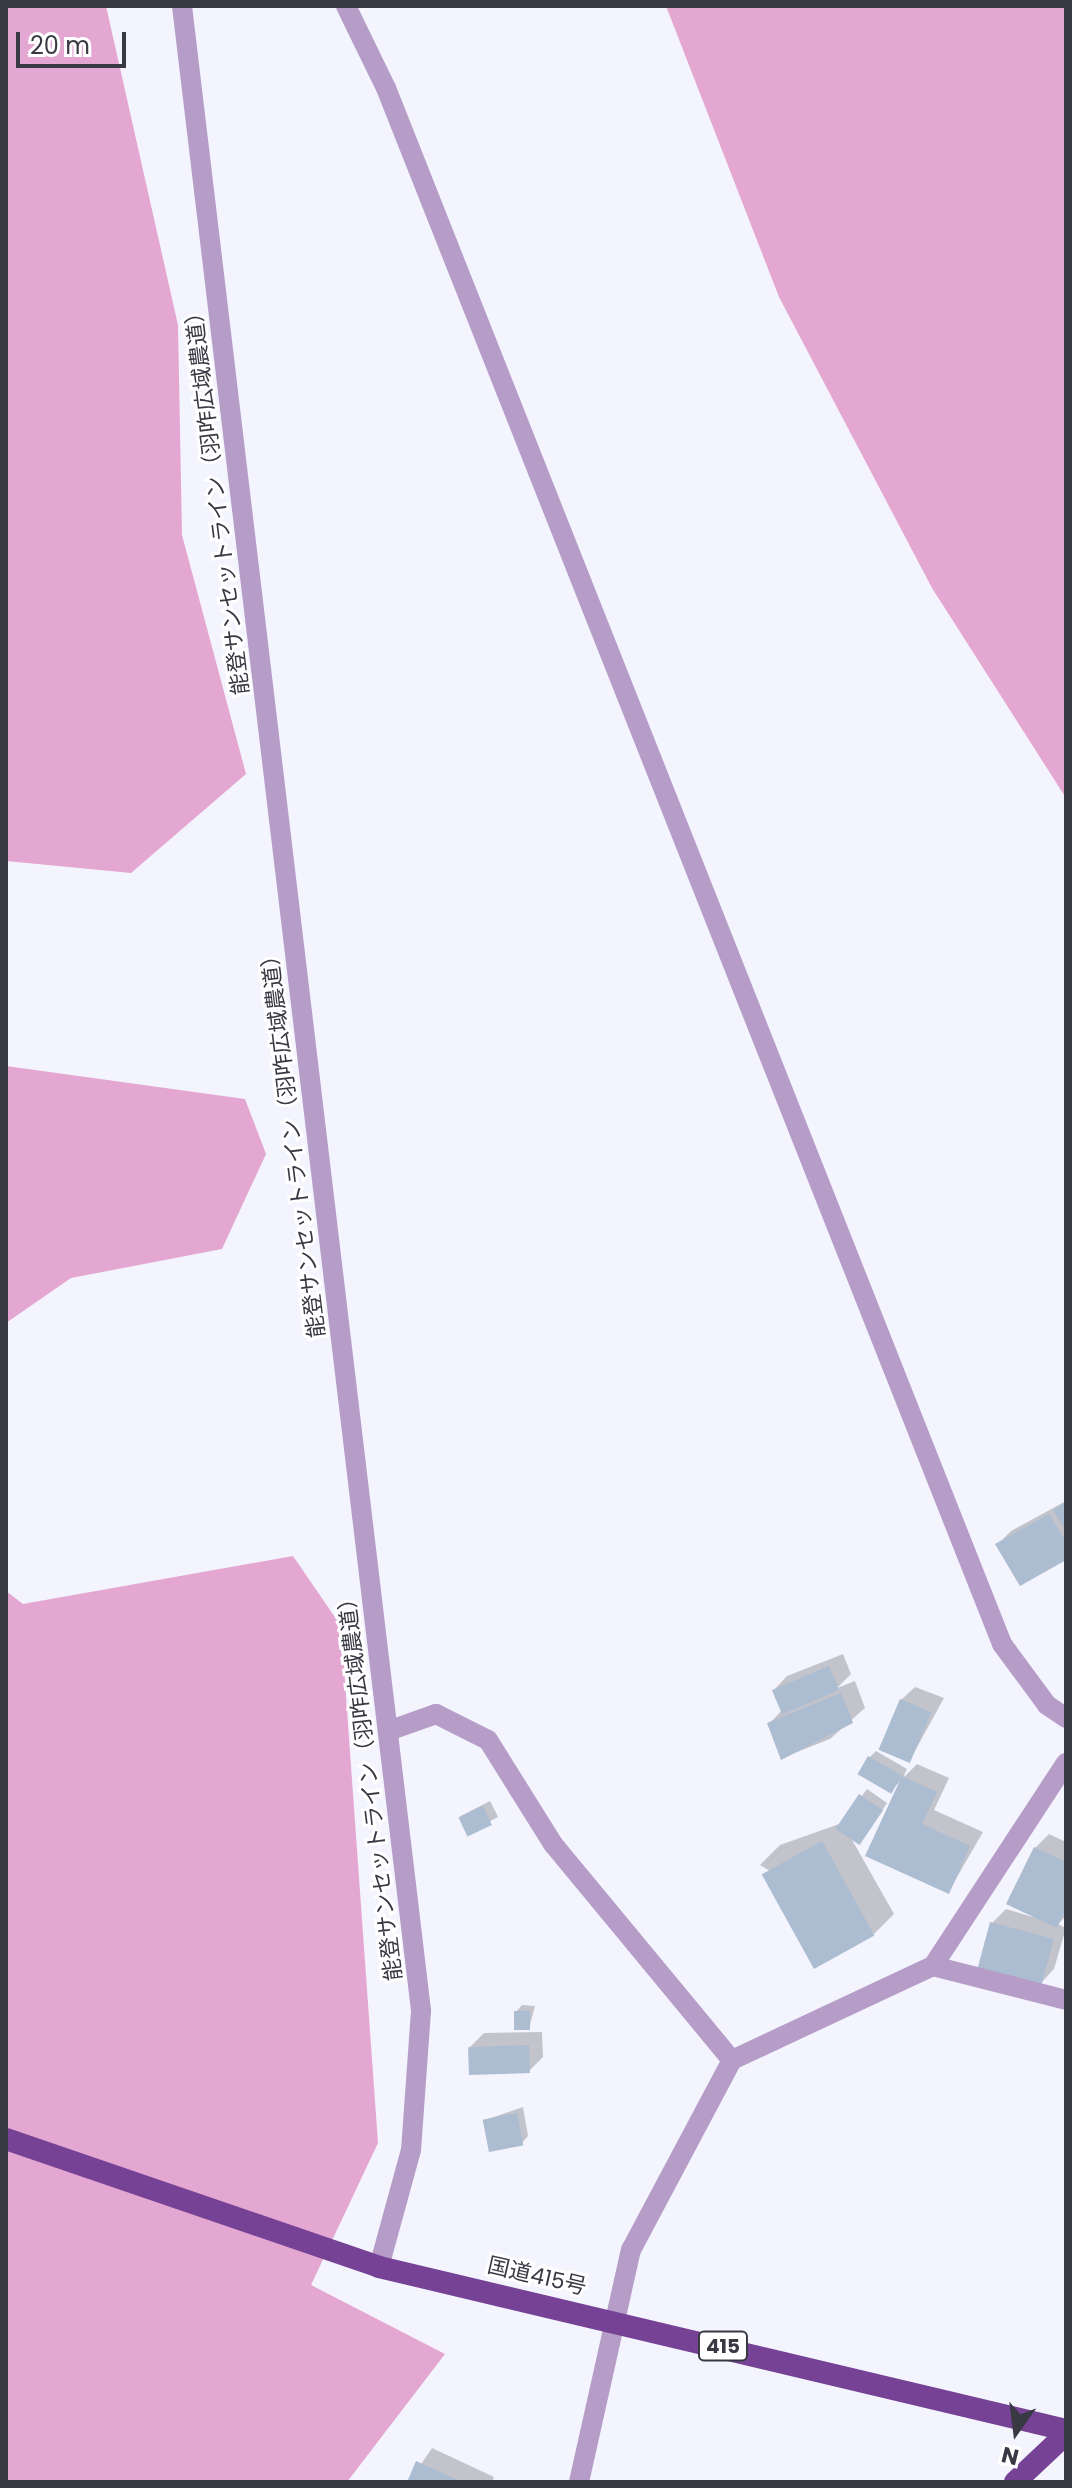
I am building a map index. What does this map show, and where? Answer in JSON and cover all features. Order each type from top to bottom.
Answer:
[{"type":"highway","name":"国道415号","points":[[6,2139],[379,2267],[616,2320],[1066,2432]]},
{"type":"highway","points":[[1015,2482],[1066,2432]]},
{"type":"street","name":"能登サンセットライン（羽咋広域農道）","points":[[182,6],[421,2011],[411,2150],[379,2267]]},
{"type":"street","points":[[346,6],[386,88],[1002,1644],[1047,1705],[1066,1718]]},
{"type":"street","points":[[388,1731],[436,1714],[488,1740],[553,1844],[732,2060]]},
{"type":"street","points":[[579,2482],[631,2250],[732,2060],[933,1966],[1066,1763]]},
{"type":"street","points":[[933,1966],[1066,2000]]},
{"type":"shaded area","points":[[6,6],[106,6],[178,325],[182,535],[246,774],[131,873],[6,861]]},
{"type":"shaded area","points":[[666,6],[1066,6],[1066,798],[932,588],[779,297]]},
{"type":"shaded area","points":[[6,1066],[245,1099],[266,1154],[222,1249],[71,1278],[6,1323]]},
{"type":"shaded area","points":[[293,1556],[341,1626],[378,2143],[311,2285],[445,2354],[347,2482],[6,2482],[6,1591],[23,1604]]},
{"type":"building","points":[[1066,1502],[1066,1531],[1053,1510]]},
{"type":"building","points":[[1049,1514],[1066,1542],[1066,1560],[1020,1586],[995,1544]]},
{"type":"building","points":[[829,1666],[839,1690],[782,1714],[772,1690]]},
{"type":"building","points":[[841,1693],[853,1723],[781,1760],[767,1723]]},
{"type":"building","points":[[900,1699],[931,1712],[910,1763],[879,1750]]},
{"type":"building","points":[[868,1756],[902,1776],[891,1794],[858,1774]]},
{"type":"building","points":[[902,1776],[937,1792],[922,1824],[970,1846],[949,1894],[865,1856]]},
{"type":"building","points":[[859,1794],[883,1810],[860,1845],[836,1829]]},
{"type":"building","points":[[483,1806],[492,1825],[467,1836],[459,1817]]},
{"type":"building","points":[[822,1841],[874,1935],[814,1969],[762,1874]]},
{"type":"building","points":[[1034,1847],[1066,1862],[1066,1909],[1057,1928],[1006,1904]]},
{"type":"building","points":[[990,1922],[1054,1939],[1042,1984],[978,1967]]},
{"type":"building","points":[[514,2011],[530,2011],[530,2030],[514,2030]]},
{"type":"building","points":[[529,2045],[530,2073],[469,2075],[468,2047]]},
{"type":"building","points":[[517,2113],[523,2145],[489,2152],[483,2120]]},
{"type":"building","points":[[416,2461],[462,2482],[407,2482]]}]
